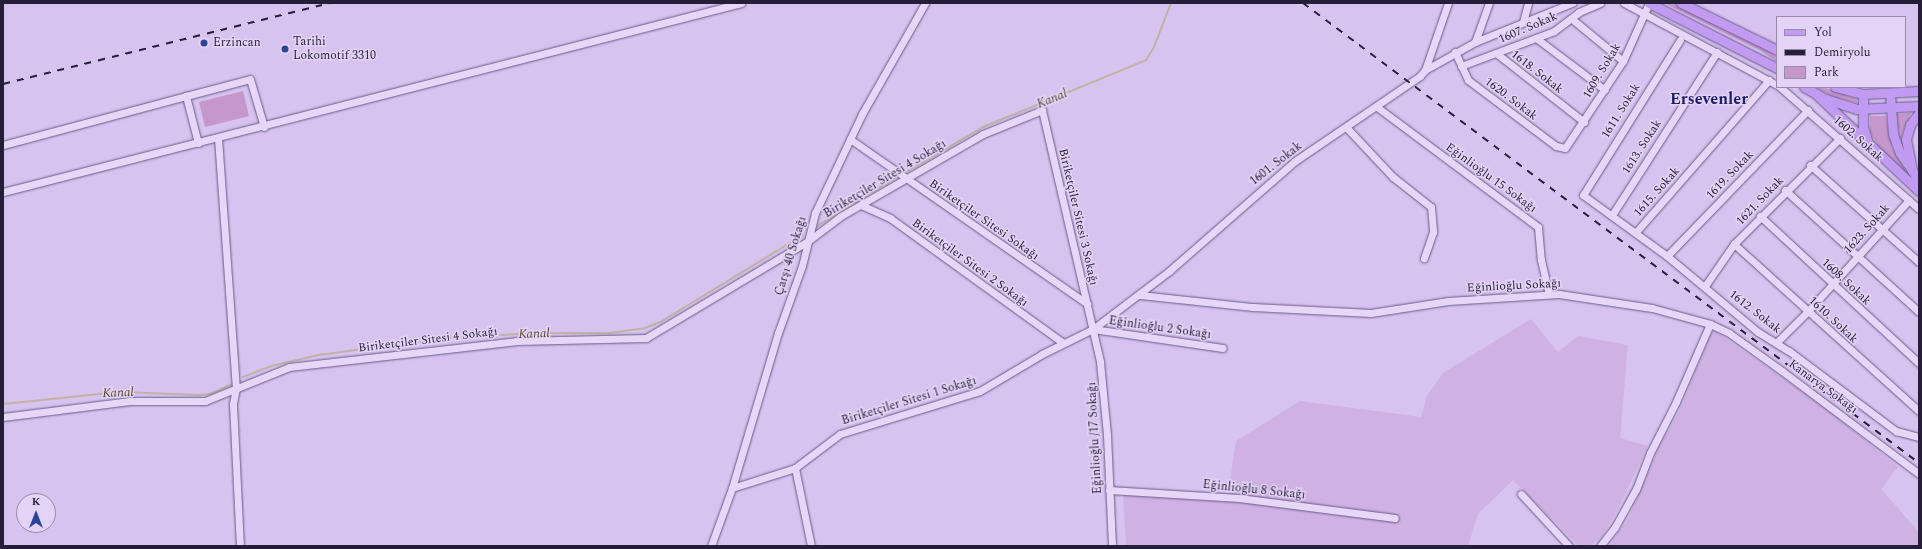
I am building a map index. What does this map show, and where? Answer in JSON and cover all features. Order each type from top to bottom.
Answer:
[{"type":"main road","points":[[1649,3],[1776,67]]},
{"type":"main road","points":[[1681,3],[1776,50]]},
{"type":"main road","points":[[1806,88],[1817,95],[1845,106],[1862,109],[1890,109],[1919,106]]},
{"type":"main road","points":[[1840,88],[1863,94],[1890,94],[1919,91]]},
{"type":"main road","points":[[1863,94],[1863,127],[1871,148]]},
{"type":"main road","points":[[1890,94],[1893,134],[1900,153],[1919,182]]},
{"type":"main road","points":[[1817,95],[1871,148],[1919,191]]},
{"type":"main road","points":[[1912,170],[1906,139],[1910,125],[1919,113]]},
{"type":"street","points":[[3,192],[264,127],[741,3]]},
{"type":"street","name":"Çarşı 40 Sokağı","points":[[711,546],[732,488],[808,241],[815,213],[850,139],[924,3]]},
{"type":"street","name":"1601. Sokak","points":[[1093,329],[1140,295],[1275,177],[1411,84],[1426,70],[1448,3]]},
{"type":"street","points":[[1476,42],[1488,3]]},
{"type":"street","points":[[1523,22],[1528,3]]},
{"type":"street","points":[[1426,70],[1455,52],[1476,42],[1572,3]]},
{"type":"street","name":"1607. Sokak","points":[[1461,66],[1560,28],[1572,19],[1600,3]]},
{"type":"street","points":[[1624,3],[1776,84]]},
{"type":"street","name":"1609. Sokak","points":[[1568,146],[1623,61],[1649,3]]},
{"type":"street","points":[[1572,19],[1623,61]]},
{"type":"street","points":[[1536,38],[1605,90]]},
{"type":"street","name":"1611. Sokak","points":[[1582,195],[1680,40]]},
{"type":"street","name":"1620. Sokak","points":[[1455,52],[1468,80],[1556,146],[1568,146]]},
{"type":"street","name":"1613. Sokak","points":[[1612,215],[1717,52]]},
{"type":"street","name":"1618. Sokak","points":[[1496,53],[1584,122]]},
{"type":"street","points":[[3,145],[250,79],[264,127]]},
{"type":"street","name":"1615. Sokak","points":[[1636,232],[1696,166],[1769,80]]},
{"type":"street","name":"1602. Sokak","points":[[1781,88],[1840,138],[1919,209]]},
{"type":"street","points":[[186,96],[198,143]]},
{"type":"street","name":"Eğinlioğlu 15 Sokağı","points":[[1376,107],[1538,227],[1541,260],[1549,294]]},
{"type":"street","name":"Biriketçiler Sitesi 4 Sokağı","points":[[3,417],[130,401],[205,401],[289,366],[516,341],[646,338],[808,241],[861,205],[995,127],[1042,110]]},
{"type":"street","name":"Biriketçiler Sitesi 3 Sokağı","points":[[1042,110],[1093,329]]},
{"type":"street","name":"1619. Sokak","points":[[1667,256],[1808,110]]},
{"type":"street","points":[[1346,127],[1393,177],[1431,207],[1433,232],[1424,258]]},
{"type":"street","points":[[218,138],[236,388],[233,404],[240,546]]},
{"type":"street","name":"1621. Sokak","points":[[1705,286],[1734,244],[1784,190],[1840,138]]},
{"type":"street","name":"Biriketçiler Sitesi Sokağı","points":[[850,139],[1087,304]]},
{"type":"street","points":[[1810,165],[1919,262]]},
{"type":"street","points":[[1784,190],[1919,312]]},
{"type":"street","name":"1612. Sokak","points":[[1582,195],[1636,232],[1667,256],[1705,286],[1758,332],[1776,343],[1896,431],[1919,437]]},
{"type":"street","name":"1623. Sokak","points":[[1776,343],[1808,312],[1909,200]]},
{"type":"street","name":"Biriketçiler Sitesi 2 Sokağı","points":[[861,205],[890,218],[1063,343]]},
{"type":"street","name":"1608. Sokak","points":[[1760,216],[1919,363]]},
{"type":"street","name":"1610. Sokak","points":[[1734,244],[1919,411]]},
{"type":"street","name":"Eğinlioğlu Sokağı","points":[[1140,295],[1253,307],[1371,313],[1448,301],[1549,294],[1573,294],[1652,308],[1710,324]]},
{"type":"street","points":[[1600,546],[1615,527],[1636,489],[1650,453],[1676,402],[1710,324]]},
{"type":"street","name":"Kanarya Sokağı","points":[[1710,324],[1729,333],[1782,371],[1919,474]]},
{"type":"street","name":"Biriketçiler Sitesi 1 Sokağı","points":[[732,488],[795,468],[840,434],[974,394],[1063,343],[1093,329]]},
{"type":"street","name":"Eğinlioğlu 2 Sokağı","points":[[1093,329],[1223,348]]},
{"type":"street","name":"Eğinlioğlu /17 Sokağı","points":[[1093,329],[1103,384],[1112,546]]},
{"type":"street","points":[[795,468],[811,546]]},
{"type":"street","name":"Eğinlioğlu 8 Sokağı","points":[[1109,490],[1239,498],[1395,518]]},
{"type":"street","points":[[1521,494],[1569,546]]},
{"type":"shaded area","points":[[1531,319],[1558,352],[1578,336],[1628,345],[1620,438],[1648,446],[1617,511],[1602,536],[1591,546],[1579,546],[1513,480],[1478,514],[1468,546],[1126,546],[1123,493],[1227,500],[1236,441],[1300,401],[1421,417],[1427,396],[1443,373]]},
{"type":"shaded area","points":[[1716,332],[1822,405],[1898,467],[1881,489],[1919,532],[1919,546],[1609,546],[1628,519],[1659,447],[1679,412],[1711,333]]},
{"type":"green space","points":[[1664,3],[1674,3],[1751,40],[1776,55],[1776,61],[1761,51]]},
{"type":"green space","points":[[1816,88],[1826,88],[1857,99],[1857,103],[1834,97]]},
{"type":"green space","points":[[243,91],[249,116],[205,127],[199,102]]},
{"type":"green space","points":[[1911,113],[1904,129],[1900,139],[1896,114]]},
{"type":"green space","points":[[1870,116],[1886,116],[1892,148],[1915,182],[1879,149],[1870,131]]},
{"type":"waterway","name":"Kanal","points":[[906,172],[983,127],[1146,60],[1154,47],[1171,3]]},
{"type":"waterway","name":"Kanal","points":[[817,226],[895,178]]},
{"type":"waterway","name":"Kanal","points":[[243,377],[271,366],[319,355],[437,339],[533,333],[610,333],[645,328],[662,321],[803,235]]},
{"type":"waterway","name":"Kanal","points":[[3,404],[119,392],[199,395],[210,394],[232,384]]},
{"type":"railway","points":[[3,84],[330,3]]},
{"type":"railway","points":[[1303,3],[1919,463]]},
{"type":"place","name":"Erzincan","points":[[204,43]]},
{"type":"place","name":"Tarihi Lokomotif 3310","points":[[285,49]]},
{"type":"district","name":"Ersevenler","points":[[1709,99]]}]
